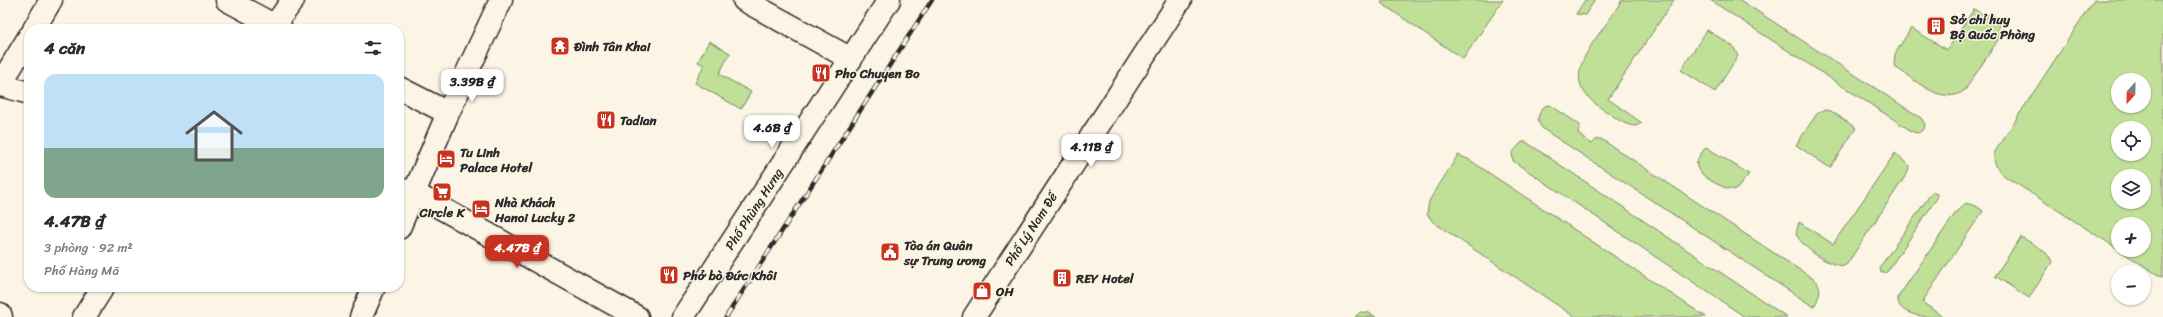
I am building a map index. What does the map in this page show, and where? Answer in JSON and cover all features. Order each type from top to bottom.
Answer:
[{"type":"street","points":[[37,24],[52,0]]},
{"type":"street","points":[[228,0],[269,24]]},
{"type":"street","points":[[278,24],[293,0]]},
{"type":"street","points":[[404,204],[407,190],[448,113],[501,0]]},
{"type":"street","points":[[744,0],[851,59]]},
{"type":"street","name":"Phố Phùng Hưng","points":[[684,317],[889,0]]},
{"type":"street","name":"Phố Lý Nam Đế","points":[[974,317],[1180,0]]},
{"type":"street","points":[[24,45],[0,85],[24,92]]},
{"type":"street","points":[[404,91],[448,113]]},
{"type":"street","points":[[407,190],[637,317]]},
{"type":"street","points":[[84,317],[100,292]]},
{"type":"street","points":[[361,317],[372,292]]},
{"type":"green space","points":[[1383,0],[1503,0],[1463,59],[1381,3]]},
{"type":"green space","points":[[1585,0],[1595,0],[1585,15],[1576,14]]},
{"type":"green space","points":[[1622,0],[1674,0],[1608,99],[1642,123],[1636,126],[1623,123],[1593,102],[1585,93],[1579,77],[1584,59],[1589,49]]},
{"type":"green space","points":[[1710,0],[1740,0],[1921,118],[1925,124],[1924,129],[1918,133],[1913,132]]},
{"type":"green space","points":[[2094,0],[2163,0],[2163,278],[2151,270],[2151,265],[2143,265],[2130,257],[2151,257],[2151,217],[2111,217],[2111,244],[2006,177],[1994,161],[1994,153]]},
{"type":"green space","points":[[1974,9],[1987,17],[1991,12],[1998,25],[1999,36],[1998,40],[1965,90],[1948,96],[1939,94],[1922,85],[1894,65],[1895,54],[1911,28],[1947,50]]},
{"type":"green space","points":[[1707,30],[1733,46],[1738,56],[1715,92],[1681,70]]},
{"type":"green space","points":[[709,41],[730,53],[719,74],[751,92],[741,109],[695,83],[704,65],[698,62]]},
{"type":"green space","points":[[1550,105],[1580,125],[1578,134],[1592,144],[1597,139],[1601,139],[1816,281],[1820,291],[1814,307],[1543,129],[1539,123],[1538,117],[1545,106]]},
{"type":"green space","points":[[1820,111],[1831,111],[1856,128],[1830,168],[1796,145],[1816,115]]},
{"type":"green space","points":[[1522,142],[1526,142],[1787,317],[1745,317],[1513,161],[1512,153]]},
{"type":"green space","points":[[1706,147],[1749,174],[1737,189],[1721,186],[1699,171],[1697,162],[1699,156]]},
{"type":"green space","points":[[1895,153],[1909,166],[1908,172],[1847,264],[1844,266],[1830,263],[1804,245],[1796,234],[1799,222],[1833,244]]},
{"type":"green space","points":[[1458,155],[1468,159],[1706,317],[1575,317],[1433,222],[1427,214],[1429,201]]},
{"type":"green space","points":[[1932,192],[1937,194],[1937,198],[1887,272],[1881,273],[1880,267]]},
{"type":"green space","points":[[1966,203],[1976,206],[1983,211],[1922,302],[1943,317],[1929,317],[1907,312],[1902,309],[1899,304],[1898,297],[1957,211]]},
{"type":"green space","points":[[2021,237],[2044,251],[2052,262],[2029,298],[1995,276]]},
{"type":"green space","points":[[1360,312],[1369,313],[1376,317],[1355,317]]},
{"type":"railway","points":[[726,317],[932,0]]},
{"type":"place","name":"Sở chỉ huy Bộ Quốc Phòng","points":[[1936,26]]},
{"type":"place","name":"Đình Tân Khai","points":[[560,46]]},
{"type":"place","name":"Pho Chuyen Bo","points":[[821,73]]},
{"type":"place","name":"Tadian","points":[[606,120]]},
{"type":"place","name":"Tu Linh Palace Hotel","points":[[446,159]]},
{"type":"place","name":"Circle K","points":[[442,192]]},
{"type":"place","name":"Nhà Khách Hanoi Lucky 2","points":[[481,209]]},
{"type":"place","name":"Tòa án Quân sự Trung ương","points":[[890,252]]},
{"type":"place","name":"Phở bò Đức Khôi","points":[[669,275]]},
{"type":"place","name":"REY Hotel","points":[[1062,278]]},
{"type":"place","name":"OH","points":[[982,291]]}]
